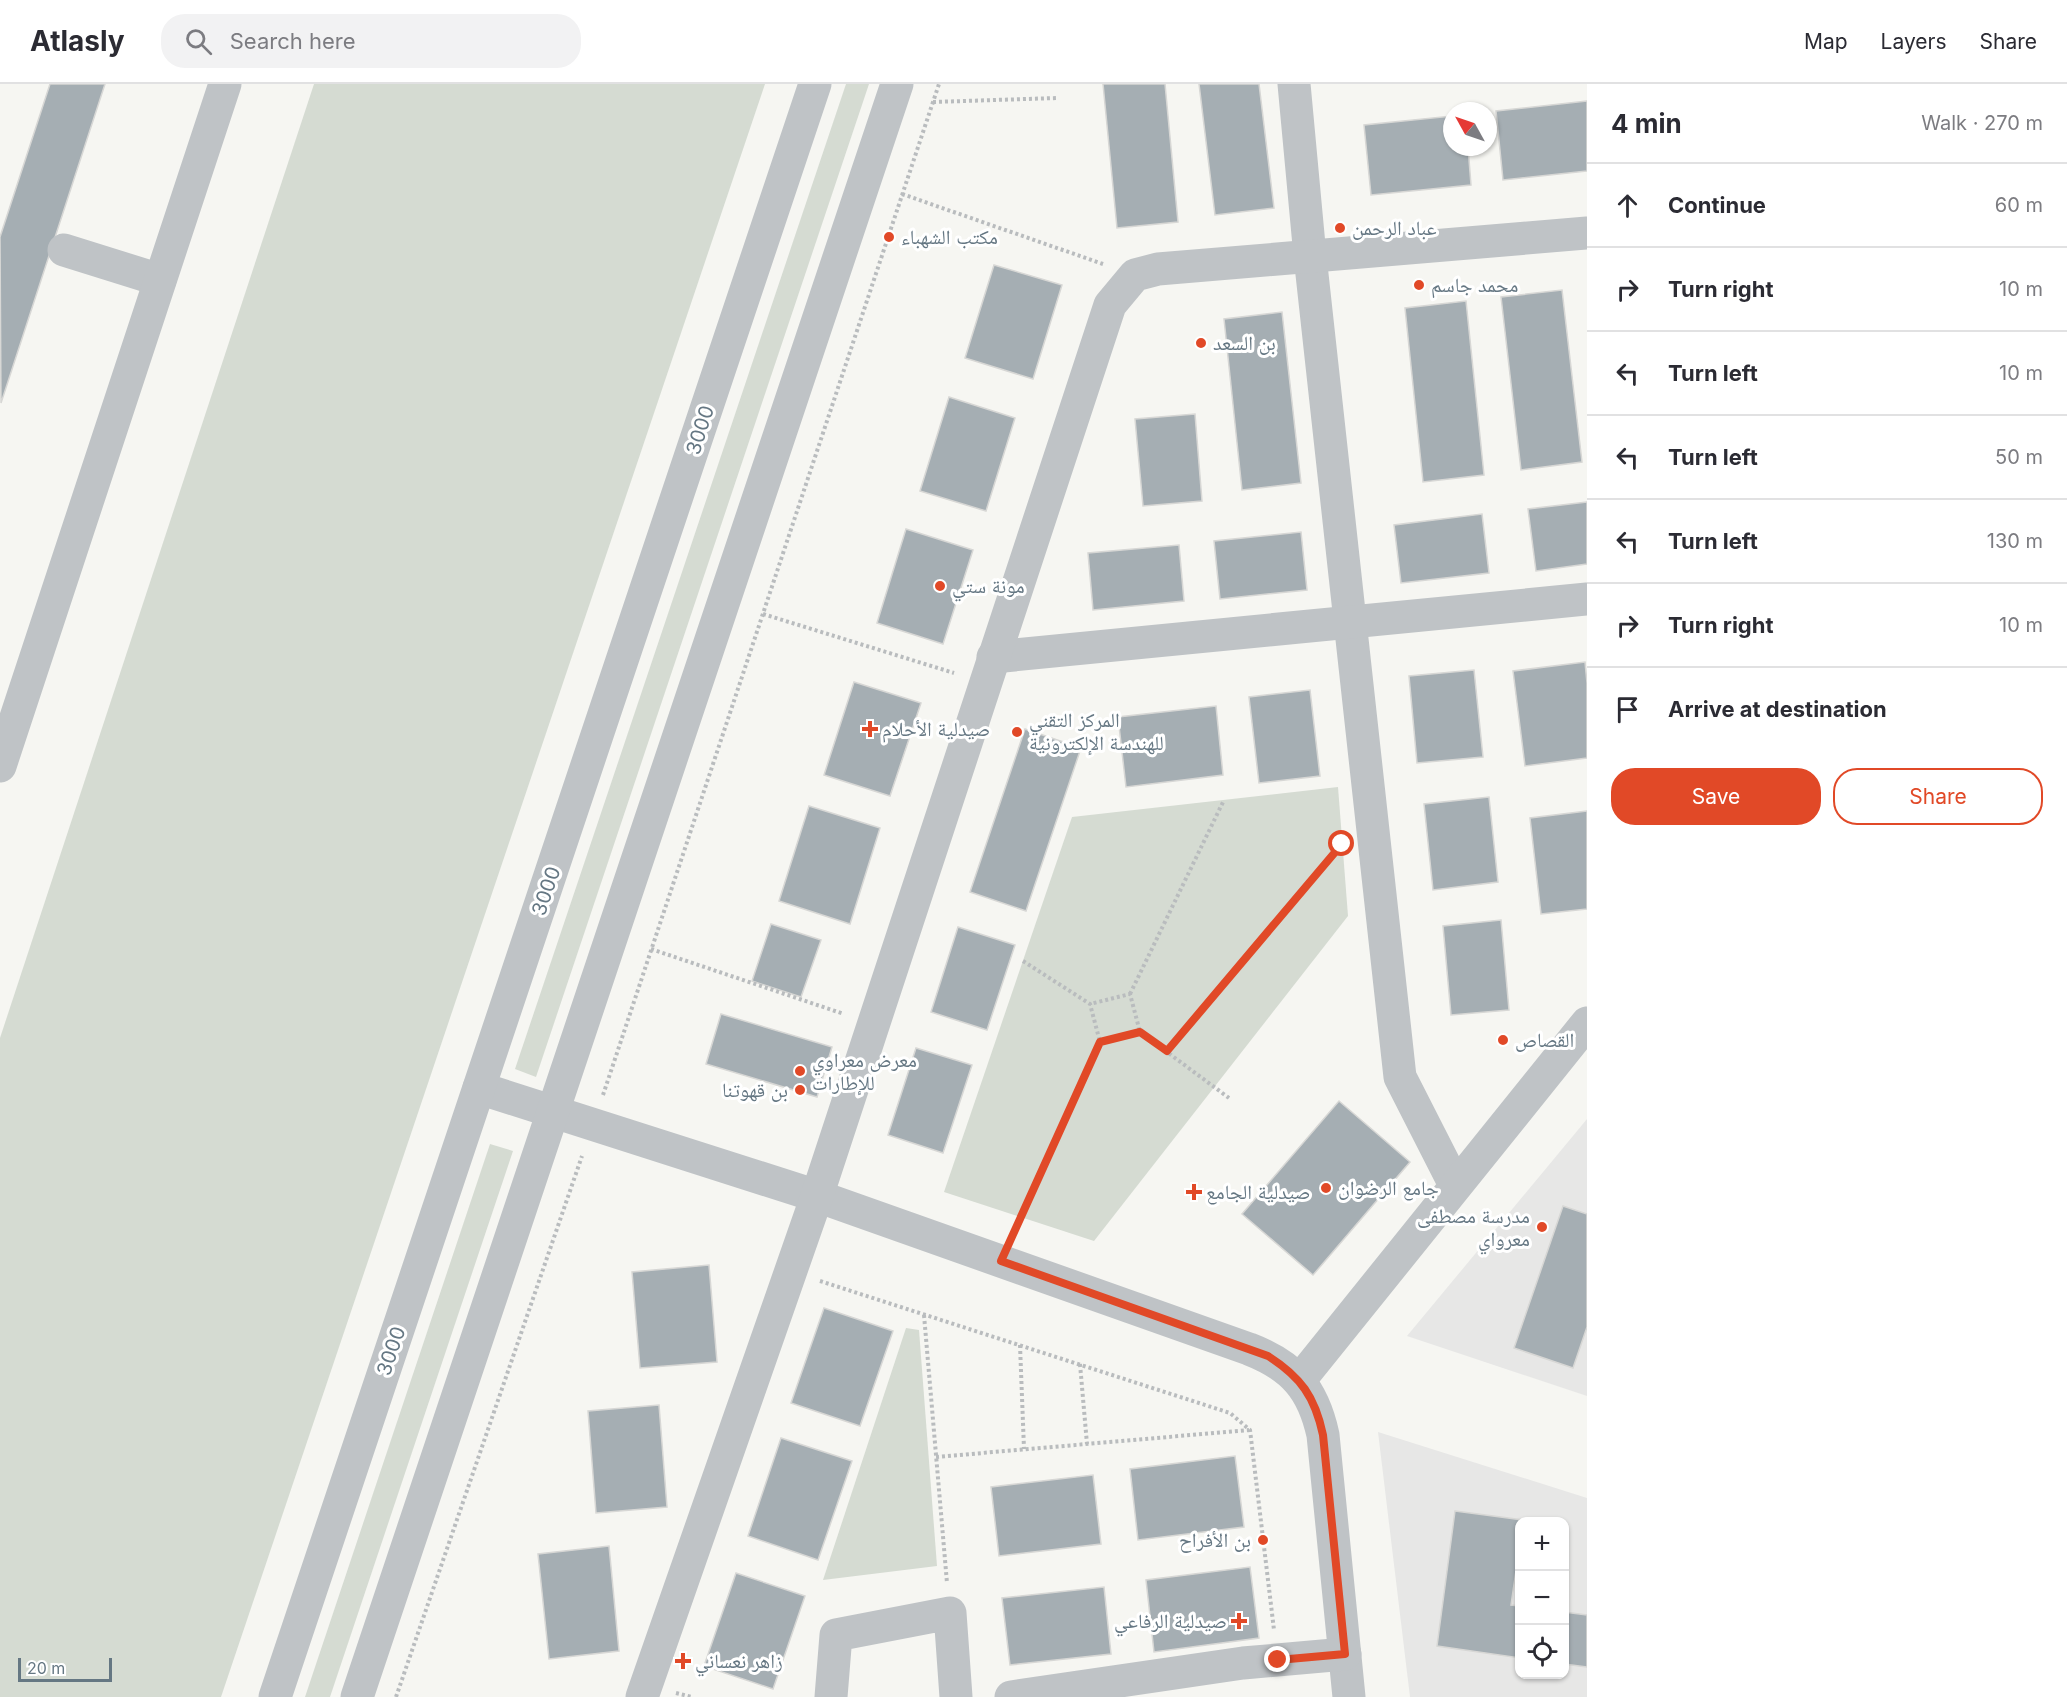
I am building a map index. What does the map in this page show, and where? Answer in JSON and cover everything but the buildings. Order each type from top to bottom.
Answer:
[{"type":"street","points":[[0,766],[9,705],[160,280],[225,84]]},
{"type":"street","name":"3000","points":[[275,1697],[815,84]]},
{"type":"street","points":[[357,1697],[897,84]]},
{"type":"street","points":[[1294,84],[1310,256],[1400,1077],[1455,1185]]},
{"type":"street","points":[[642,1697],[817,1196],[1110,305],[1135,275],[1158,269],[1587,233]]},
{"type":"street","points":[[64,250],[160,280]]},
{"type":"street","points":[[989,670],[1350,622],[1587,599]]},
{"type":"street","points":[[1299,1381],[1587,1023]]},
{"type":"street","points":[[480,1088],[817,1196],[1258,1352],[1285,1367],[1299,1381],[1315,1406],[1323,1435],[1349,1697]]},
{"type":"street","points":[[831,1697],[836,1635],[950,1613],[956,1697]]},
{"type":"street","points":[[1011,1697],[1243,1663],[1345,1654]]},
{"type":"path","points":[[396,1697],[593,1124],[939,84]]},
{"type":"path","points":[[933,102],[1057,98]]},
{"type":"path","points":[[902,194],[1135,275]]},
{"type":"path","points":[[763,614],[989,670]]},
{"type":"path","points":[[1224,800],[1130,994],[1140,1032],[1229,1098]]},
{"type":"path","points":[[1167,1051],[1342,844]]},
{"type":"path","points":[[651,949],[874,1023]]},
{"type":"path","points":[[1001,1261],[1100,1042],[1090,1004],[1023,961]]},
{"type":"path","points":[[1090,1004],[1130,994]]},
{"type":"path","points":[[1100,1042],[1140,1032]]},
{"type":"path","points":[[791,1272],[1230,1413],[1250,1430],[1278,1660]]},
{"type":"path","points":[[924,1314],[950,1613]]},
{"type":"path","points":[[1020,1345],[1024,1449]]},
{"type":"path","points":[[1080,1364],[1087,1444]]},
{"type":"path","points":[[936,1458],[1250,1430]]},
{"type":"shaded area","points":[[314,84],[765,84],[221,1697],[0,1697],[0,1038]]},
{"type":"shaded area","points":[[846,84],[869,84],[536,1077],[515,1069]]},
{"type":"shaded area","points":[[1338,787],[1348,916],[1094,1241],[944,1192],[1072,817]]},
{"type":"shaded area","name":"مدرسة مصطفى معرواي","points":[[1587,1119],[1587,1396],[1407,1336]]},
{"type":"shaded area","points":[[490,1144],[513,1151],[330,1697],[305,1697]]},
{"type":"shaded area","points":[[906,1328],[919,1330],[937,1566],[823,1580]]},
{"type":"shaded area","points":[[1378,1432],[1587,1498],[1587,1697],[1410,1697]]},
{"type":"place","name":"عباد الرحمن","points":[[1340,228]]},
{"type":"place","name":"مكتب الشهباء","points":[[889,237]]},
{"type":"place","name":"محمد جاسم","points":[[1419,285]]},
{"type":"place","name":"بن السعد","points":[[1201,343]]},
{"type":"place","name":"مونة ستي","points":[[940,586]]},
{"type":"place","name":"صيدلية الأحلام","points":[[870,729]]},
{"type":"place","name":"المركز التقني للهندسة الإلكترونية","points":[[1017,732]]},
{"type":"place","name":"القصاص","points":[[1503,1040]]},
{"type":"place","name":"معرض معراوي للإطارات","points":[[800,1071]]},
{"type":"place","name":"بن قهوتنا","points":[[800,1090]]},
{"type":"place","name":"جامع الرضوان","points":[[1326,1188]]},
{"type":"place","name":"صيدلية الجامع","points":[[1194,1192]]},
{"type":"place","name":"مدرسة مصطفى معرواي","points":[[1542,1227]]},
{"type":"place","name":"بن الأفراح","points":[[1263,1540]]},
{"type":"place","name":"صيدلية الرفاعي","points":[[1239,1621]]},
{"type":"place","name":"زاهر نعساني","points":[[683,1661]]},
{"type":"route","points":[[1278,1660],[1345,1654],[1323,1435],[1319,1415],[1311,1397],[1285,1367],[1268,1356],[1001,1261],[1100,1042],[1140,1032],[1167,1051],[1342,844]]}]
